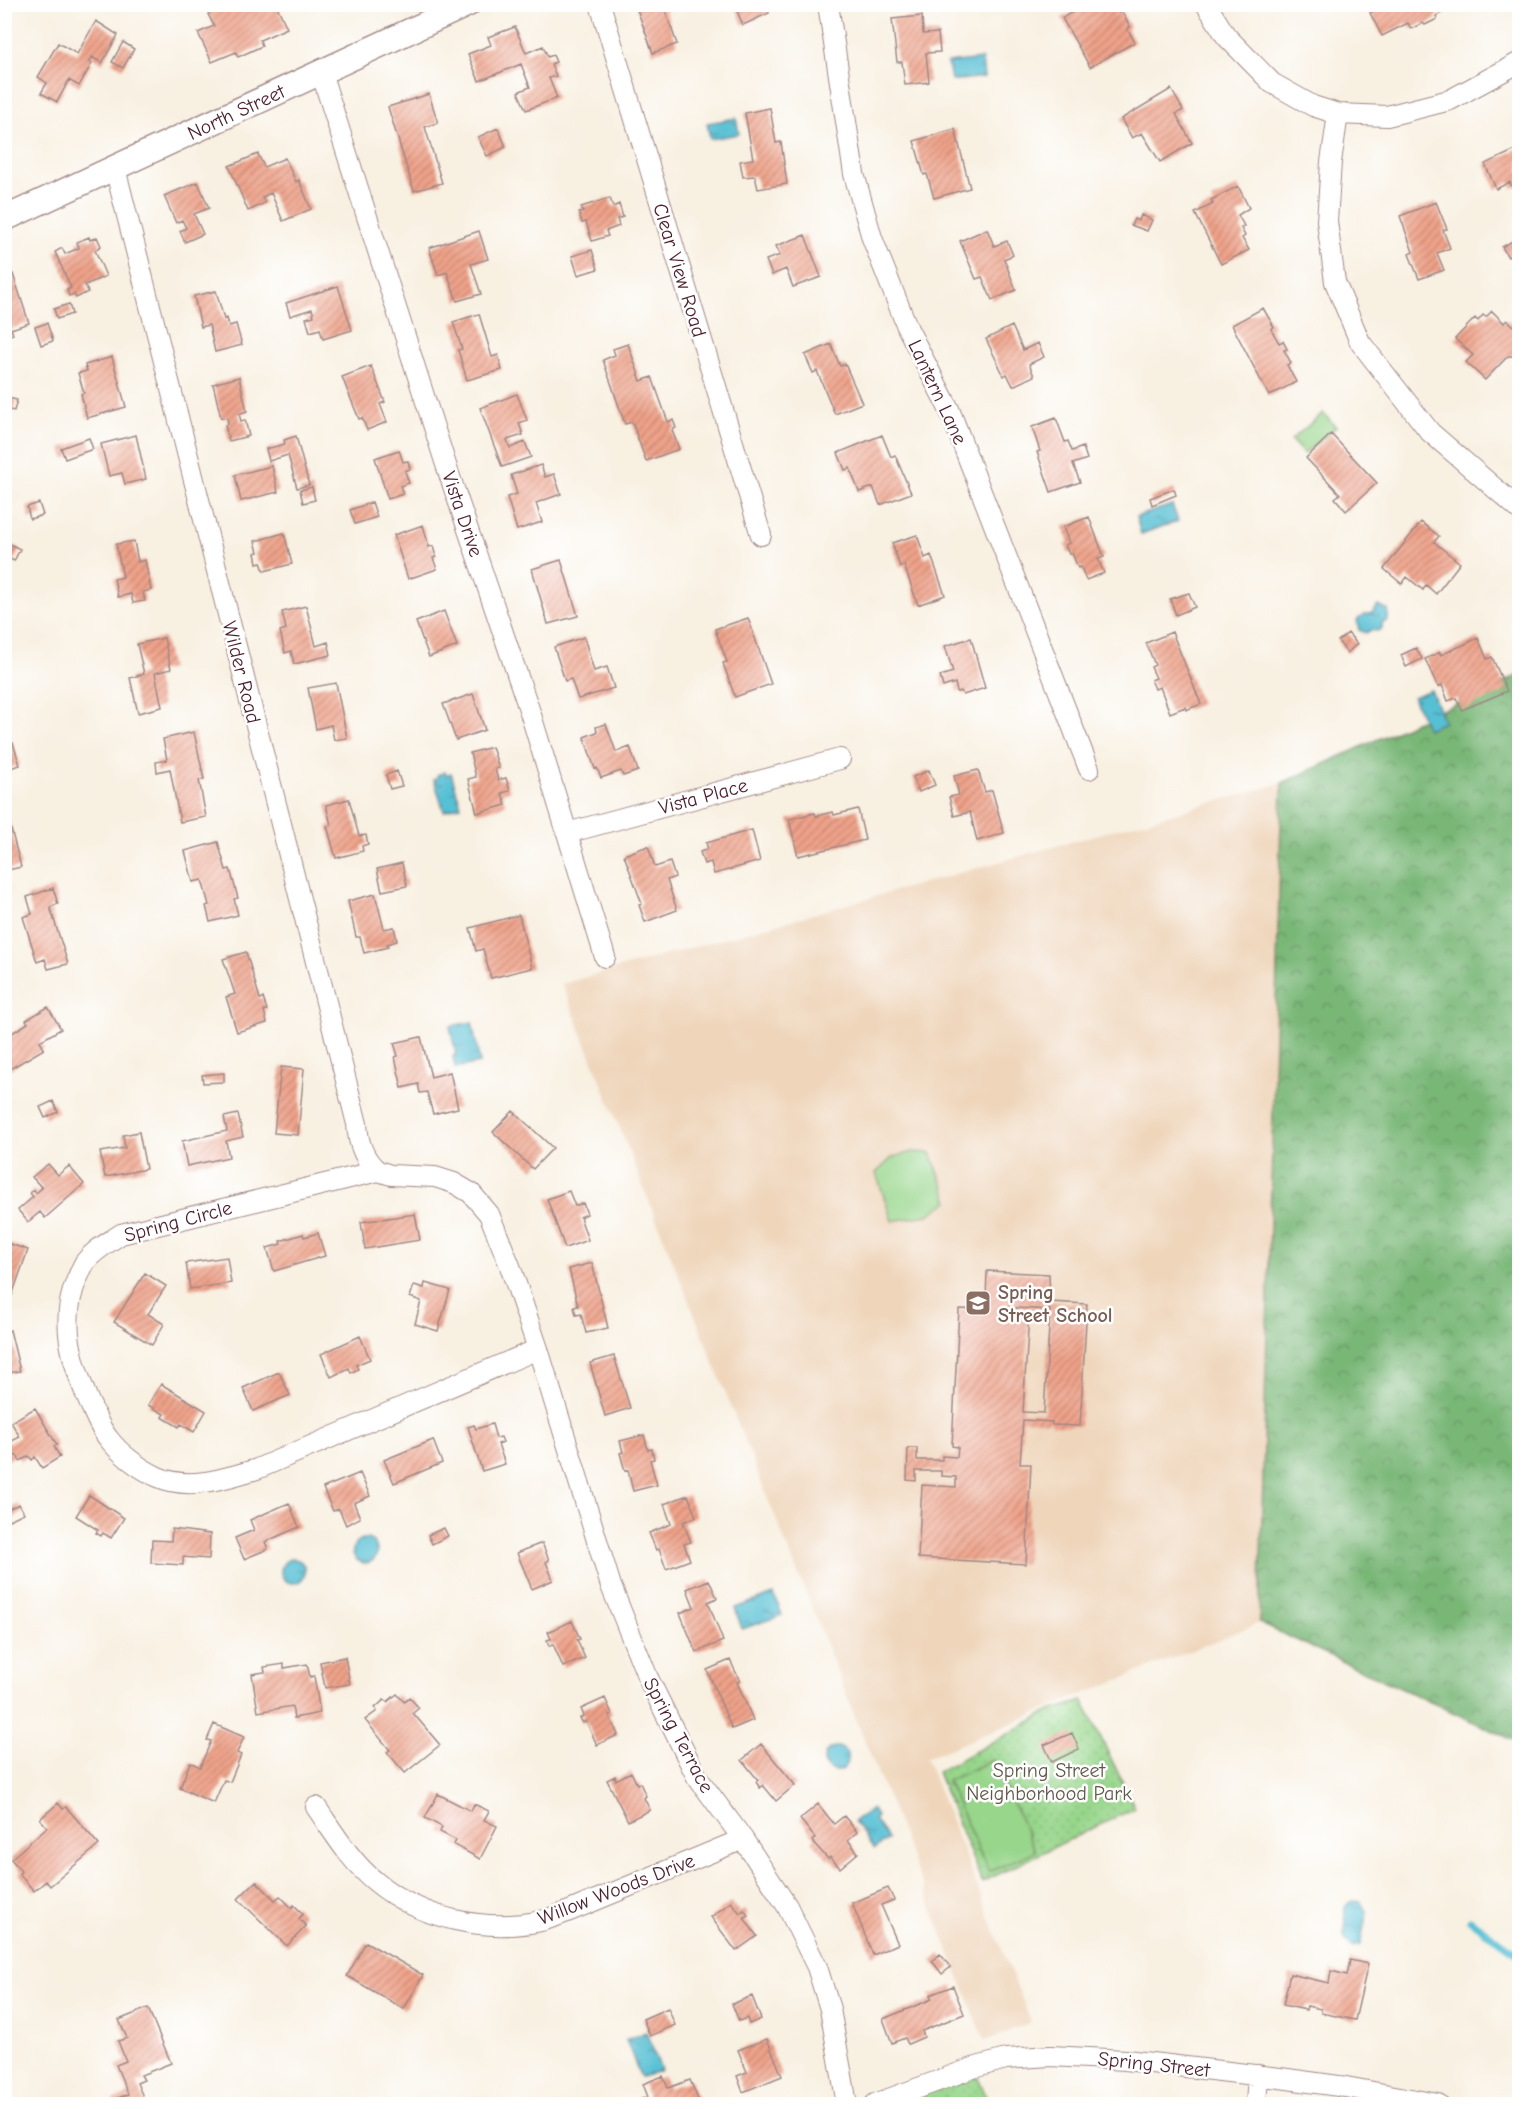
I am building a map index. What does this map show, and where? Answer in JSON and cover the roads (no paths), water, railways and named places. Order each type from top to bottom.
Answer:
[{"type":"street","name":"North Street","points":[[4,219],[468,4]]},
{"type":"street","name":"Clear View Road","points":[[600,4],[761,535]]},
{"type":"street","name":"Lantern Lane","points":[[828,4],[854,174],[872,238],[908,328],[953,420],[1089,769]]},
{"type":"street","points":[[1206,4],[1226,36],[1272,82],[1313,106],[1338,114],[1387,116],[1450,100],[1520,62]]},
{"type":"street","name":"Vista Drive","points":[[321,72],[452,482],[530,712],[605,957]]},
{"type":"street","points":[[1338,114],[1331,162],[1327,221],[1335,282],[1360,342],[1430,432],[1520,510]]},
{"type":"street","name":"Wilder Road","points":[[115,168],[360,1142],[368,1162],[378,1172]]},
{"type":"street","name":"Vista Place","points":[[567,833],[840,759]]},
{"type":"street","name":"Spring Circle","points":[[378,1172],[391,1175],[435,1177],[454,1183],[471,1193],[489,1214],[510,1266],[538,1349],[260,1468],[220,1480],[188,1483],[159,1478],[134,1462],[110,1441],[100,1428],[77,1373],[68,1337],[67,1314],[72,1289],[84,1264],[94,1252],[121,1234],[378,1172]]},
{"type":"street","name":"Spring Terrace","points":[[538,1349],[611,1586],[648,1678],[697,1777],[743,1839],[787,1906],[817,1967],[830,2009],[847,2104]]},
{"type":"street","name":"Willow Woods Drive","points":[[316,1807],[351,1857],[376,1882],[403,1900],[442,1917],[500,1926],[543,1920],[562,1914],[743,1839]]},
{"type":"street","name":"Spring Street","points":[[875,2104],[973,2068],[1006,2059],[1058,2056],[1126,2060],[1258,2075],[1346,2087],[1438,2104]]},
{"type":"street","points":[[1256,2104],[1258,2075]]},
{"type":"water","points":[[982,59],[984,77],[951,81],[948,63]]},
{"type":"water","points":[[736,118],[739,134],[710,139],[707,123]]},
{"type":"water","points":[[1172,505],[1178,521],[1141,534],[1136,517]]},
{"type":"water","points":[[1378,606],[1388,610],[1388,620],[1382,623],[1382,628],[1366,633],[1359,630],[1357,620],[1372,613]]},
{"type":"water","points":[[1431,690],[1444,722],[1427,729],[1413,697]]},
{"type":"water","points":[[445,772],[446,775],[451,773],[461,806],[444,811],[434,779]]},
{"type":"water","points":[[472,1022],[480,1063],[455,1068],[453,1056],[456,1055],[450,1026]]},
{"type":"water","points":[[365,1539],[373,1543],[377,1551],[373,1559],[365,1563],[357,1559],[353,1551],[357,1543]]},
{"type":"water","points":[[293,1559],[298,1560],[304,1566],[304,1576],[298,1582],[293,1583],[288,1582],[282,1576],[281,1571],[282,1566],[288,1560]]},
{"type":"water","points":[[774,1594],[782,1615],[742,1629],[735,1608]]},
{"type":"water","points":[[836,1747],[844,1751],[848,1759],[844,1767],[836,1771],[828,1767],[824,1759],[828,1751]]},
{"type":"water","points":[[872,1809],[877,1817],[874,1820],[888,1839],[874,1849],[854,1821]]},
{"type":"water","points":[[1352,1901],[1360,1902],[1367,1911],[1360,1945],[1352,1947],[1344,1935],[1345,1908]]},
{"type":"water","points":[[646,2032],[661,2070],[641,2078],[626,2040]]},
{"type":"waterway","points":[[1470,1920],[1520,1956]]},
{"type":"place","name":"Spring Street School","points":[[978,1303]]},
{"type":"park label","name":"Spring Street Neighborhood Park","points":[[1049,1782]]}]
